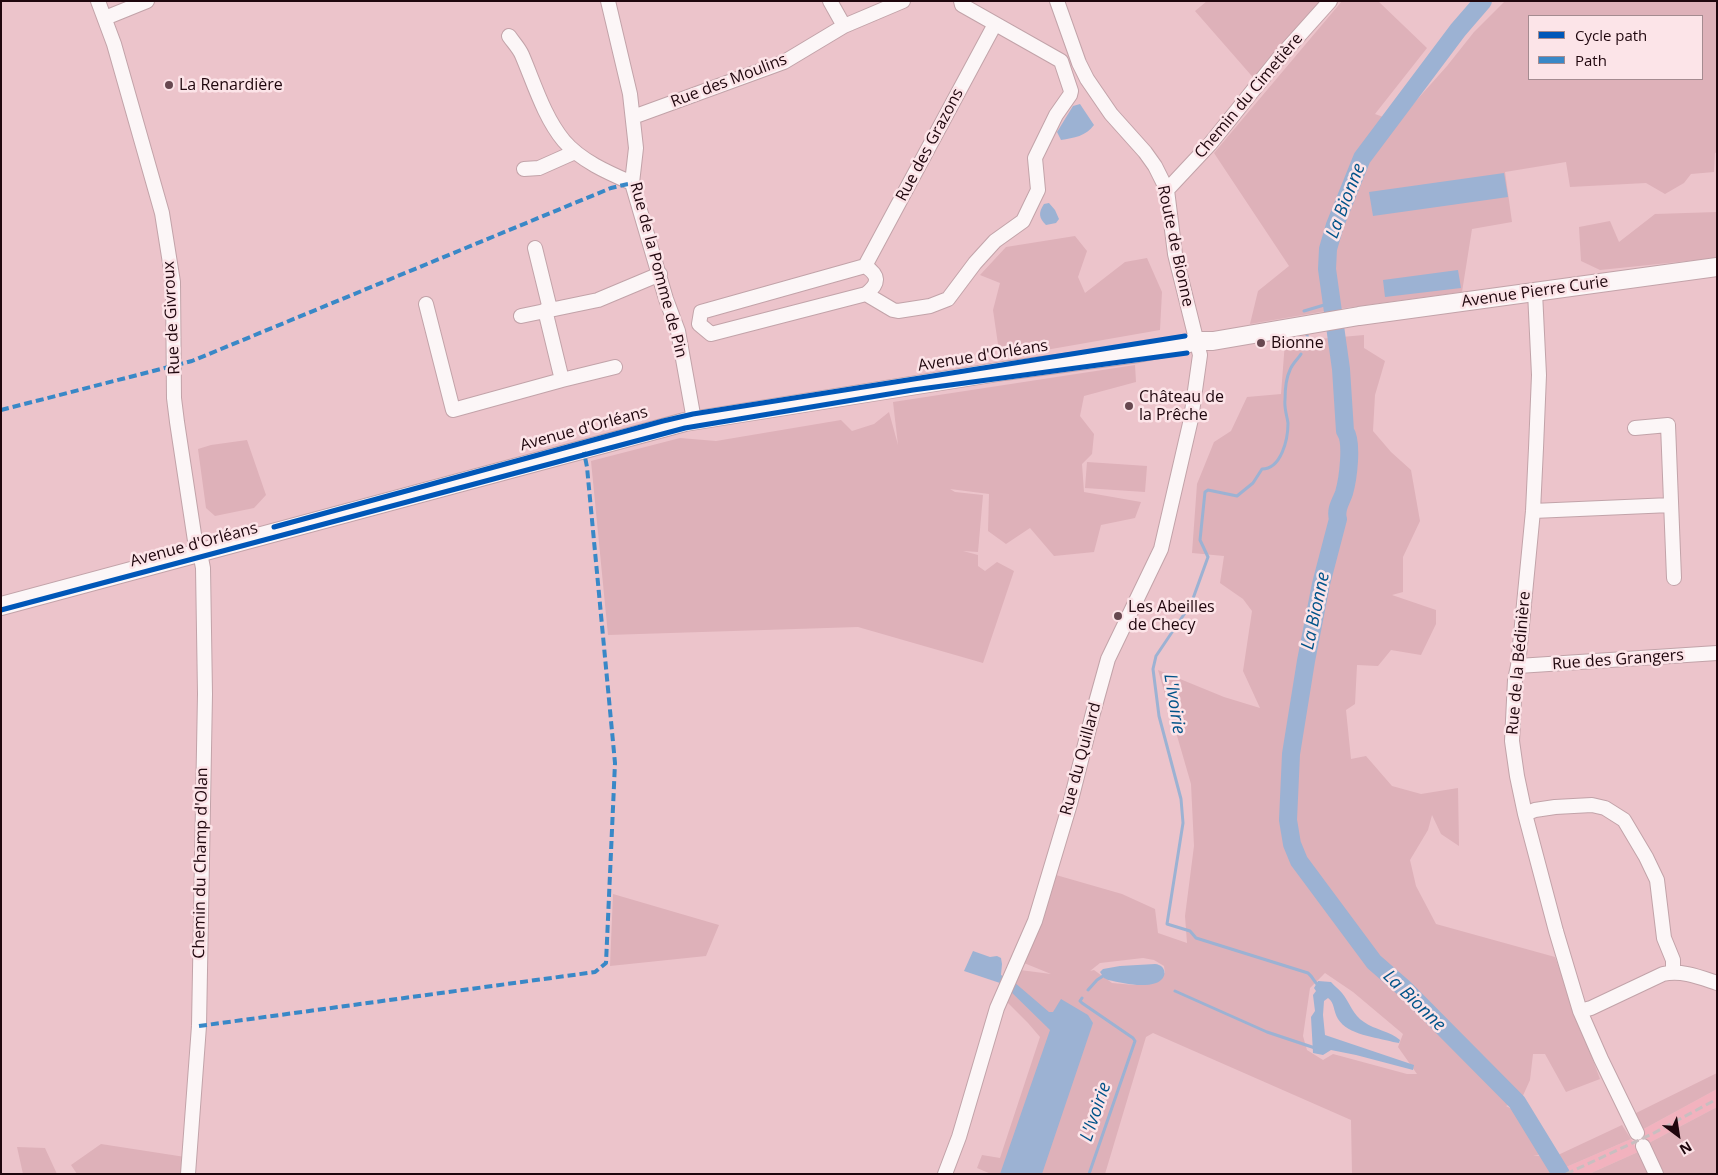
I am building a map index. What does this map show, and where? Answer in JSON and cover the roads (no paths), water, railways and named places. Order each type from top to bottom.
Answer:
[{"type":"main road","name":"Avenue Pierre Curie","points":[[1320,322],[1717,267]]},
{"type":"main road","name":"Avenue d'Orléans","points":[[1,606],[657,428],[694,420],[1004,371],[1138,353],[1196,341],[1213,341],[1320,322]]},
{"type":"street","name":"Rue de Givroux","points":[[98,1],[114,44],[162,212],[173,282],[176,414],[199,553]]},
{"type":"street","points":[[105,18],[147,1]]},
{"type":"street","name":"Rue de la Pomme de Pin","points":[[608,1],[630,94],[636,148],[632,183],[666,299],[678,331],[694,420]]},
{"type":"street","points":[[830,1],[844,26]]},
{"type":"street","name":"Rue des Moulins","points":[[633,117],[784,62],[844,26],[903,1]]},
{"type":"street","points":[[866,294],[898,311],[930,306],[948,299],[995,240],[1024,221],[1038,190],[1035,158],[1056,115],[1070,96],[1071,91],[1061,61],[962,5],[961,1]]},
{"type":"street","name":"Route de Bionne","points":[[1057,1],[1079,63],[1087,79],[1112,114],[1146,152],[1166,190],[1175,254],[1196,341]]},
{"type":"street","name":"Chemin du Cimetière","points":[[1166,190],[1210,144],[1278,58],[1330,1]]},
{"type":"street","name":"Rue des Grazons","points":[[865,266],[995,24]]},
{"type":"street","points":[[509,36],[521,53],[546,112],[563,140],[575,152],[614,175],[632,183]]},
{"type":"street","points":[[524,168],[539,168],[575,152]]},
{"type":"street","points":[[535,248],[562,380]]},
{"type":"street","points":[[865,266],[872,270],[875,275],[874,287],[866,294],[711,334],[699,324],[700,312],[865,266]]},
{"type":"street","points":[[521,316],[598,300],[660,274]]},
{"type":"street","name":"Rue de la Bédinière","points":[[1535,292],[1539,375],[1533,511],[1515,689],[1512,741],[1525,814],[1556,931],[1580,1011],[1600,1059],[1636,1133]]},
{"type":"street","points":[[426,304],[453,410],[615,367]]},
{"type":"street","points":[[678,331],[699,324]]},
{"type":"street","name":"Rue du Quillard","points":[[945,1174],[959,1136],[997,1008],[1035,921],[1070,804],[1108,659],[1161,549],[1191,419],[1200,355],[1196,341]]},
{"type":"street","points":[[1635,428],[1668,425],[1674,578]]},
{"type":"street","points":[[1533,511],[1672,505]]},
{"type":"street","name":"Chemin du Champ d'Olan","points":[[188,1174],[199,1026],[205,694],[203,568],[199,553]]},
{"type":"street","name":"Rue des Grangers","points":[[1518,666],[1717,653]]},
{"type":"street","points":[[1525,814],[1535,810],[1555,807],[1592,805],[1605,808],[1624,820],[1657,880],[1664,938],[1673,960],[1673,972]]},
{"type":"street","points":[[1580,1011],[1591,1008],[1663,974],[1673,972],[1684,973],[1717,983]]},
{"type":"street","points":[[1643,1146],[1656,1174]]},
{"type":"water","points":[[1080,104],[1094,125],[1083,134],[1061,140],[1057,132],[1073,106]]},
{"type":"water","points":[[1504,173],[1508,197],[1373,216],[1369,192]]},
{"type":"water","points":[[1049,203],[1059,219],[1056,223],[1046,225],[1040,213],[1044,204]]},
{"type":"water","points":[[1458,270],[1461,288],[1385,297],[1383,280]]},
{"type":"water","points":[[973,951],[990,957],[997,956],[1001,958],[1001,975],[1014,982],[1049,1012],[1053,1012],[1061,999],[1088,1015],[1093,1023],[1042,1174],[1000,1174],[1050,1030],[1003,984],[964,971]]},
{"type":"water","points":[[1155,964],[1164,969],[1163,978],[1156,983],[1144,985],[1108,980],[1100,972],[1103,969],[1120,966]]},
{"type":"water","points":[[1318,981],[1331,982],[1342,993],[1360,1019],[1368,1025],[1400,1040],[1399,1043],[1393,1042],[1363,1035],[1348,1029],[1338,1019],[1332,1002],[1328,998],[1324,1001],[1325,1035],[1414,1065],[1413,1070],[1331,1050],[1323,1055],[1313,1053],[1311,1017],[1315,1011],[1313,995]]},
{"type":"waterway","name":"La Bionne","points":[[1483,1],[1458,30],[1362,158],[1335,225],[1328,249],[1327,269],[1341,369],[1345,431],[1349,443],[1349,461],[1346,487],[1338,509],[1338,519],[1321,584],[1306,661],[1291,754],[1288,820],[1292,844],[1299,861],[1374,962],[1405,989],[1517,1102],[1561,1174]]},
{"type":"waterway","name":"L'Ivoirie","points":[[1304,311],[1331,303]]},
{"type":"waterway","name":"L'Ivoirie","points":[[1304,349],[1308,343],[1307,335]]},
{"type":"waterway","name":"L'Ivoirie","points":[[1301,354],[1291,368],[1287,381],[1285,409],[1288,430],[1285,445],[1279,459],[1269,468],[1262,469],[1253,483],[1237,496],[1208,490],[1205,492],[1200,540],[1208,557],[1191,604],[1156,656],[1153,669],[1159,716],[1181,799],[1183,823],[1167,924],[1190,931],[1196,938],[1308,973],[1318,985]]},
{"type":"waterway","name":"L'Ivoirie","points":[[1088,990],[1106,974]]},
{"type":"waterway","points":[[1175,991],[1267,1032],[1315,1048]]},
{"type":"waterway","name":"L'Ivoirie","points":[[1082,998],[1080,1001],[1082,1003],[1135,1041],[1089,1174]]},
{"type":"railway","points":[[1566,1174],[1652,1134],[1717,1099]]},
{"type":"place","name":"La Renardière","points":[[169,85]]},
{"type":"place","name":"Bionne","points":[[1261,343]]},
{"type":"place","name":"Château de la Prêche","points":[[1129,406]]},
{"type":"place","name":"Les Abeilles de Checy","points":[[1118,616]]}]
